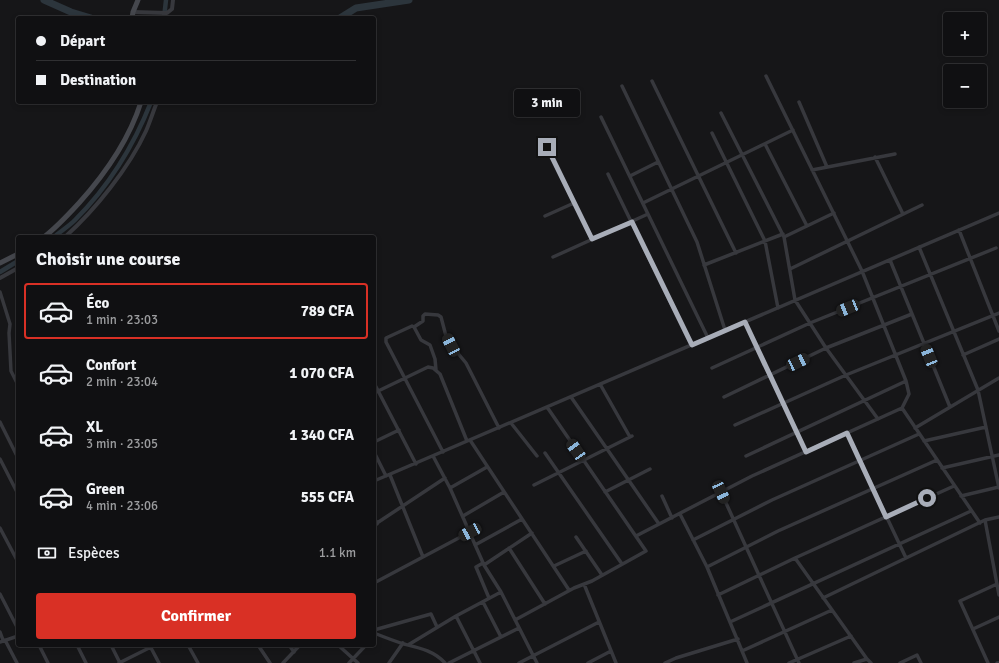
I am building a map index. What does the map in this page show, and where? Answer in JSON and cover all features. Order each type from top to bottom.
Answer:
[{"type":"main road","points":[[132,16],[138,0]]},
{"type":"main road","points":[[46,235],[64,219],[108,168],[122,146],[140,104]]},
{"type":"main road","points":[[0,263],[16,255]]},
{"type":"street","points":[[132,16],[167,13],[172,9],[173,0]]},
{"type":"street","points":[[636,536],[752,476],[902,408],[909,394],[906,381],[862,272],[766,76]]},
{"type":"street","points":[[652,81],[736,253]]},
{"type":"street","points":[[622,86],[697,242],[725,330]]},
{"type":"street","points":[[799,102],[827,167]]},
{"type":"street","points":[[67,235],[79,224],[125,167],[145,132],[156,104]]},
{"type":"street","points":[[722,113],[783,236],[795,300],[826,348],[878,419]]},
{"type":"street","points":[[601,117],[708,338]]},
{"type":"street","points":[[643,203],[793,130]]},
{"type":"street","points":[[712,133],[765,241],[778,308]]},
{"type":"street","points":[[765,144],[806,226]]},
{"type":"street","points":[[547,147],[592,239]]},
{"type":"street","points":[[812,170],[895,154]]},
{"type":"street","points":[[875,158],[903,214]]},
{"type":"street","points":[[630,176],[658,162]]},
{"type":"street","points":[[608,174],[692,345]]},
{"type":"street","points":[[545,216],[574,202]]},
{"type":"street","points":[[790,269],[922,205]]},
{"type":"street","points":[[704,265],[765,241],[783,236],[834,213]]},
{"type":"street","points":[[553,257],[648,214]]},
{"type":"street","points":[[376,481],[795,300],[999,214]]},
{"type":"street","points":[[959,230],[999,331]]},
{"type":"street","points":[[919,247],[978,390],[999,487],[961,496]]},
{"type":"street","points":[[712,368],[810,323],[996,248]]},
{"type":"street","points":[[890,260],[950,407]]},
{"type":"street","points":[[0,278],[16,269]]},
{"type":"street","points":[[0,292],[10,324],[11,371],[16,381]]},
{"type":"street","points":[[735,425],[846,375],[999,313]]},
{"type":"street","points":[[724,396],[826,348],[912,314]]},
{"type":"street","points":[[442,452],[385,340],[389,336],[414,327],[423,321],[424,315],[438,315],[441,317],[446,336],[451,345],[466,363],[499,428]]},
{"type":"street","points":[[745,322],[806,452]]},
{"type":"street","points":[[414,327],[421,340],[430,345],[435,359],[436,370]]},
{"type":"street","points":[[963,355],[999,339]]},
{"type":"street","points":[[378,391],[428,367],[436,370],[440,374],[468,441],[570,590]]},
{"type":"street","points":[[915,428],[999,378]]},
{"type":"street","points":[[746,456],[906,381]]},
{"type":"street","points":[[534,485],[631,437],[600,384]]},
{"type":"street","points":[[376,387],[416,464]]},
{"type":"street","points":[[571,397],[659,524]]},
{"type":"street","points":[[515,620],[646,551],[547,407]]},
{"type":"street","points":[[902,408],[980,523]]},
{"type":"street","points":[[0,422],[16,454]]},
{"type":"street","points":[[511,422],[538,456]]},
{"type":"street","points":[[924,441],[986,427]]},
{"type":"street","points":[[376,441],[399,430]]},
{"type":"street","points":[[847,433],[906,558]]},
{"type":"street","points":[[693,540],[772,500],[919,434]]},
{"type":"street","points":[[546,453],[622,564]]},
{"type":"street","points":[[376,455],[388,475],[403,506],[423,557]]},
{"type":"street","points":[[942,468],[999,455]]},
{"type":"street","points":[[433,456],[450,488],[484,564],[501,592],[537,663]]},
{"type":"street","points":[[0,459],[16,490]]},
{"type":"street","points":[[707,567],[778,531],[937,460]]},
{"type":"street","points":[[450,488],[487,467]]},
{"type":"street","points":[[605,492],[650,469]]},
{"type":"street","points":[[376,524],[445,478]]},
{"type":"street","points":[[718,595],[795,558],[954,486]]},
{"type":"street","points":[[463,516],[504,492]]},
{"type":"street","points":[[721,492],[798,661]]},
{"type":"street","points":[[662,496],[672,518]]},
{"type":"street","points":[[730,622],[971,511]]},
{"type":"street","points":[[680,514],[707,567],[748,663]]},
{"type":"street","points":[[823,598],[985,520],[999,517]]},
{"type":"street","points":[[475,545],[522,519]]},
{"type":"street","points":[[985,520],[999,595]]},
{"type":"street","points":[[0,528],[16,558]]},
{"type":"street","points":[[376,582],[470,532]]},
{"type":"street","points":[[490,598],[476,567],[484,564],[532,533]]},
{"type":"street","points":[[576,537],[602,575]]},
{"type":"street","points":[[509,548],[545,604]]},
{"type":"street","points":[[554,566],[586,552]]},
{"type":"street","points":[[795,558],[871,663]]},
{"type":"street","points":[[584,584],[616,663]]},
{"type":"street","points":[[988,663],[960,601],[998,587]]},
{"type":"street","points":[[408,645],[456,616],[501,592]]},
{"type":"street","points":[[0,594],[16,625]]},
{"type":"street","points":[[483,602],[501,637]]},
{"type":"street","points":[[742,651],[832,610]]},
{"type":"street","points":[[376,633],[431,614],[437,627]]},
{"type":"street","points":[[456,616],[480,663]]},
{"type":"street","points":[[973,629],[999,617]]},
{"type":"street","points":[[519,663],[599,622]]},
{"type":"street","points":[[449,663],[519,628]]},
{"type":"street","points":[[0,632],[3,641],[17,663]]},
{"type":"street","points":[[376,633],[427,650],[437,655],[445,663]]},
{"type":"street","points":[[789,663],[798,661],[851,636]]},
{"type":"street","points":[[3,641],[16,637]]},
{"type":"street","points":[[665,663],[676,658],[738,640]]},
{"type":"street","points":[[389,663],[403,643]]},
{"type":"street","points":[[40,647],[48,663]]},
{"type":"street","points":[[78,647],[86,663]]},
{"type":"street","points":[[112,647],[119,663],[150,647]]},
{"type":"street","points":[[152,647],[159,663]]},
{"type":"street","points":[[189,647],[198,663]]},
{"type":"street","points":[[259,647],[270,663]]},
{"type":"street","points":[[290,647],[294,652]]},
{"type":"street","points":[[283,663],[298,647]]},
{"type":"street","points":[[340,647],[358,663]]},
{"type":"street","points":[[349,663],[364,647]]},
{"type":"street","points":[[588,663],[611,651]]},
{"type":"street","points":[[900,663],[917,655],[921,663]]},
{"type":"street","points":[[676,658],[679,663]]},
{"type":"street","points":[[854,663],[867,659]]},
{"type":"waterway","points":[[44,0],[84,16]]},
{"type":"waterway","points":[[164,16],[166,0]]},
{"type":"waterway","points":[[343,16],[356,8],[409,0]]},
{"type":"waterway","points":[[56,235],[75,220],[109,180],[137,134],[150,104]]},
{"type":"waterway","points":[[0,272],[16,262]]},
{"type":"route","points":[[547,147],[592,239],[632,222],[692,345],[745,322],[806,452],[847,433],[886,517],[927,498]]}]
